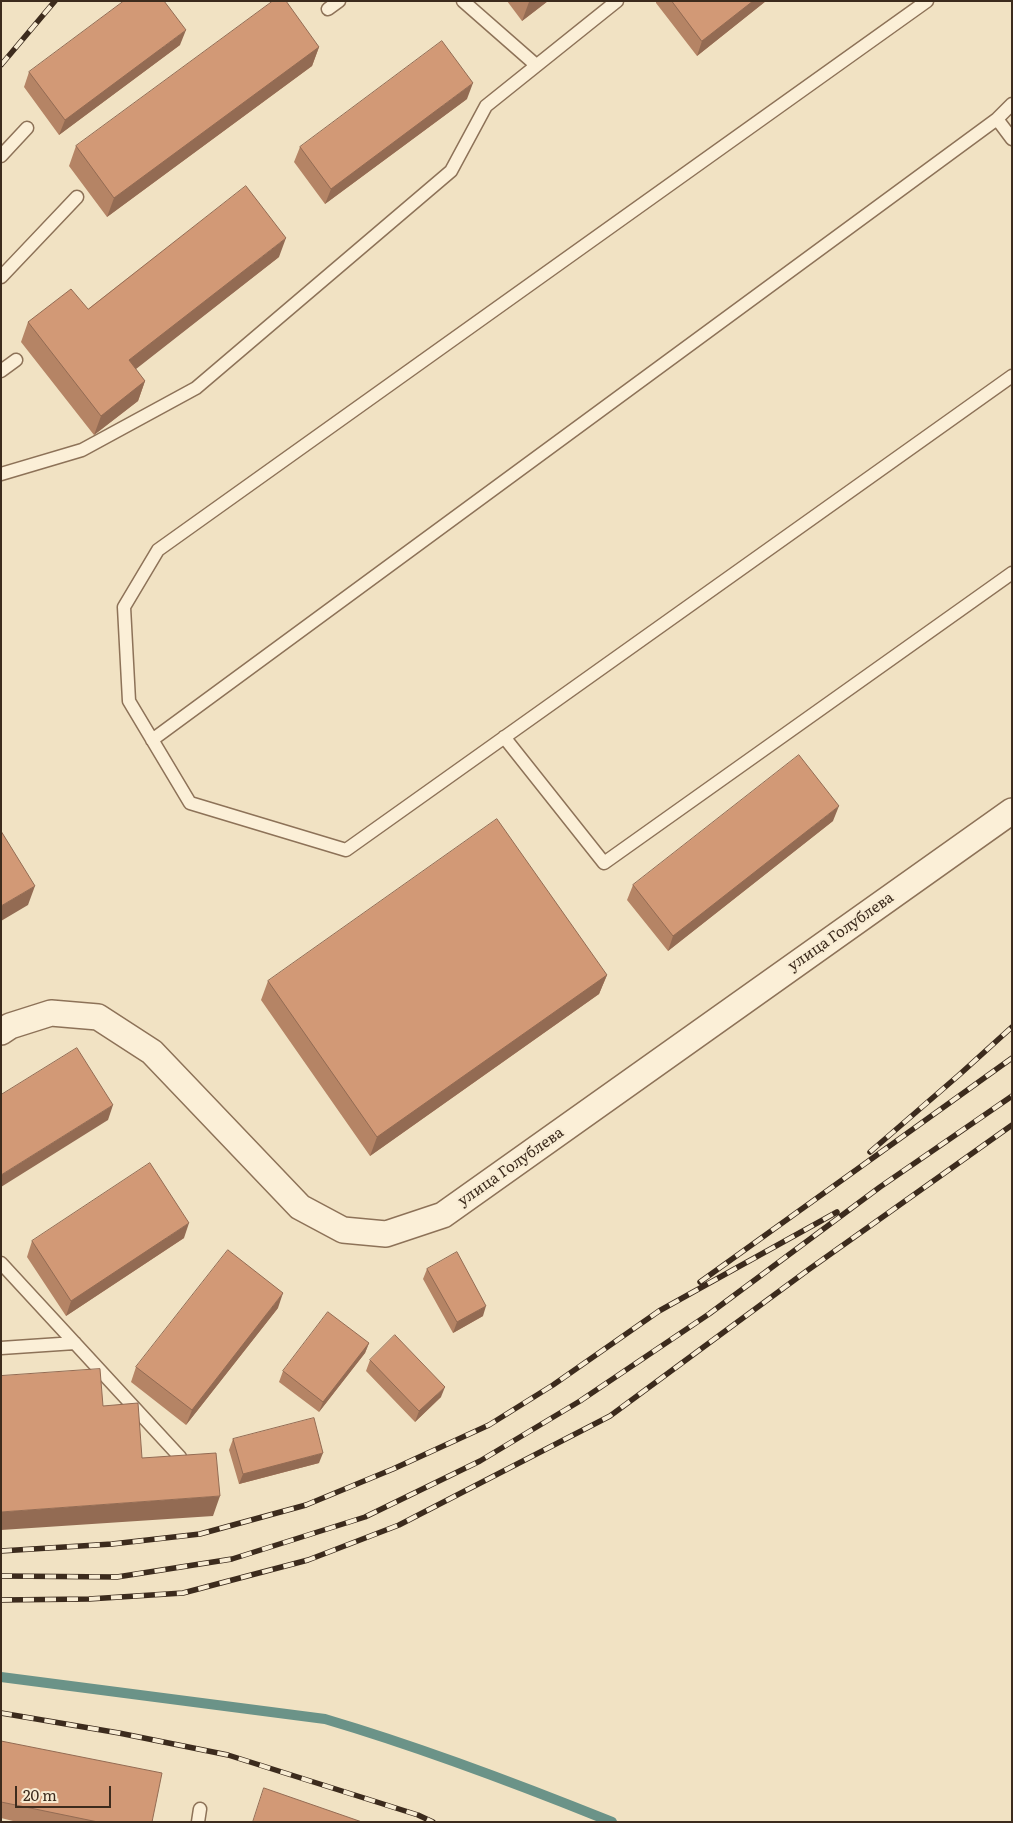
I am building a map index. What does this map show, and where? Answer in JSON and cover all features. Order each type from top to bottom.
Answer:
[{"type":"street","name":"улица Голублева","points":[[1,1032],[10,1026],[51,1013],[98,1016],[152,1052],[300,1206],[343,1230],[386,1234],[443,1215],[1012,811]]},
{"type":"lane","points":[[328,9],[339,1]]},
{"type":"lane","points":[[463,1],[536,66]]},
{"type":"lane","points":[[1,474],[82,450],[196,388],[451,171],[486,106],[617,1]]},
{"type":"lane","points":[[927,1],[158,550],[124,607],[129,701],[190,803],[346,850],[1012,376]]},
{"type":"lane","points":[[152,740],[997,119],[1012,104]]},
{"type":"lane","points":[[997,119],[1012,139]]},
{"type":"lane","points":[[1,156],[27,128]]},
{"type":"lane","points":[[1,277],[77,197]]},
{"type":"lane","points":[[1,371],[16,360]]},
{"type":"lane","points":[[504,738],[604,863],[1012,573]]},
{"type":"lane","points":[[1,1263],[180,1458]]},
{"type":"lane","points":[[1,1348],[76,1343]]},
{"type":"building","points":[[124,1],[164,1],[186,30],[65,120],[29,72]]},
{"type":"building","points":[[273,1],[286,1],[319,47],[114,198],[76,146]]},
{"type":"building","points":[[672,1],[753,1],[702,41]]},
{"type":"building","points":[[442,41],[473,83],[331,189],[300,147]]},
{"type":"building","points":[[246,186],[286,238],[129,360],[145,381],[101,416],[28,322],[71,289],[88,309]]},
{"type":"building","points":[[799,755],[839,806],[673,936],[633,885]]},
{"type":"building","points":[[497,819],[607,975],[377,1137],[268,981]]},
{"type":"building","points":[[1,831],[35,886],[1,906]]},
{"type":"building","points":[[77,1048],[113,1105],[1,1175],[1,1095]]},
{"type":"building","points":[[150,1163],[189,1223],[71,1301],[32,1241]]},
{"type":"building","points":[[228,1250],[283,1293],[192,1410],[136,1367]]},
{"type":"building","points":[[457,1252],[486,1306],[457,1322],[427,1269]]},
{"type":"building","points":[[328,1312],[369,1343],[323,1402],[283,1371]]},
{"type":"building","points":[[395,1335],[445,1387],[419,1411],[370,1360]]},
{"type":"building","points":[[100,1369],[103,1406],[138,1403],[142,1458],[216,1453],[220,1496],[1,1512],[1,1376]]},
{"type":"building","points":[[314,1418],[323,1453],[243,1474],[233,1439]]},
{"type":"building","points":[[1,1741],[162,1773],[152,1822],[98,1822],[1,1802]]},
{"type":"building","points":[[264,1788],[362,1822],[253,1822]]},
{"type":"waterway","points":[[1,1677],[325,1719],[470,1767],[612,1822]]},
{"type":"railway","points":[[1,65],[55,1]]},
{"type":"railway","points":[[870,1152],[1012,1027]]},
{"type":"railway","points":[[700,1282],[1012,1058]]},
{"type":"railway","points":[[1,1576],[117,1577],[232,1559],[365,1517],[480,1461],[580,1401],[709,1314],[880,1187],[1012,1096]]},
{"type":"railway","points":[[1,1600],[89,1599],[183,1593],[308,1560],[399,1525],[610,1416],[808,1270],[1012,1125]]},
{"type":"railway","points":[[1,1551],[112,1544],[200,1534],[306,1505],[393,1469],[489,1425],[553,1385],[659,1311],[837,1212]]},
{"type":"railway","points":[[1,1713],[119,1733],[228,1755],[418,1815],[433,1822]]}]
